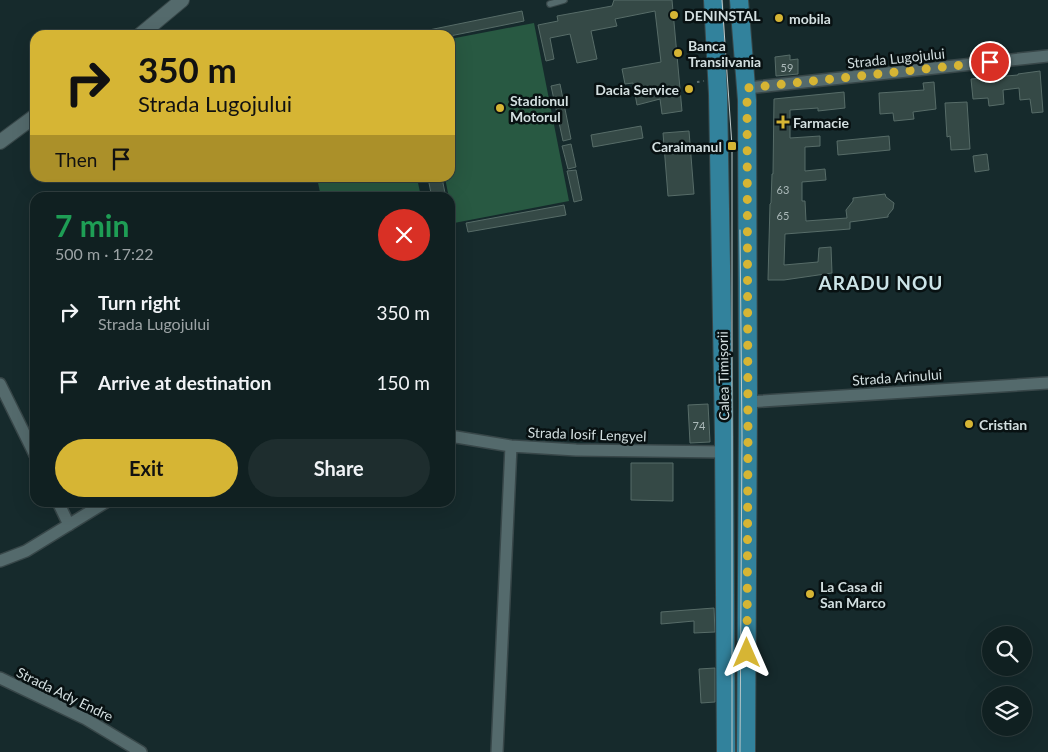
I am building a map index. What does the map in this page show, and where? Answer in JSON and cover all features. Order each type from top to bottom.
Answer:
[{"type":"main road","name":"Calea Timișorii","points":[[713,0],[718,94],[724,452],[726,752]]},
{"type":"main road","name":"Calea Timișorii","points":[[739,0],[747,88],[746,752]]},
{"type":"street","points":[[146,30],[182,0]]},
{"type":"street","name":"Strada Lugojului","points":[[747,88],[1048,56]]},
{"type":"street","points":[[0,142],[30,120]]},
{"type":"street","name":"Strada Arinului","points":[[748,402],[1048,383]]},
{"type":"street","points":[[0,384],[30,445]]},
{"type":"street","name":"Strada Iosif Lengyel","points":[[455,437],[511,446],[576,450],[724,452]]},
{"type":"street","points":[[497,752],[511,446]]},
{"type":"street","points":[[60,507],[69,525]]},
{"type":"street","points":[[0,561],[26,551],[98,507]]},
{"type":"street","name":"Strada Ady Endre","points":[[0,678],[86,719],[141,752]]},
{"type":"lane","points":[[550,4],[564,0]]},
{"type":"green space","name":"Stadionul Motorul","points":[[534,23],[569,201],[455,223],[455,192],[448,192],[446,182],[455,182],[455,38]]},
{"type":"green space","points":[[318,182],[418,182],[420,192],[320,192]]},
{"type":"building","points":[[614,0],[672,0],[682,111],[662,114],[660,99],[637,105],[633,83],[625,84],[622,69],[661,62],[655,11],[615,19],[617,26],[591,31],[597,59],[577,63],[570,34],[550,38],[554,59],[546,61],[538,25],[558,21],[557,16],[612,6]]},
{"type":"building","points":[[522,11],[524,21],[455,35],[455,30],[429,30]]},
{"type":"building","points":[[790,55],[790,60],[798,59],[798,74],[776,76],[775,57]]},
{"type":"building","points":[[1040,71],[1043,112],[1032,113],[1030,99],[1020,100],[1019,88],[1003,90],[1004,104],[989,106],[988,98],[973,99],[971,79]]},
{"type":"building","points":[[934,82],[936,109],[913,112],[914,119],[894,121],[893,113],[880,114],[879,93],[924,90],[923,83]]},
{"type":"building","points":[[560,84],[571,139],[563,141],[551,86]]},
{"type":"building","points":[[844,92],[845,108],[818,111],[818,108],[790,110],[790,138],[820,136],[820,146],[805,147],[805,171],[825,169],[826,180],[802,182],[802,201],[805,201],[806,221],[847,218],[846,210],[853,201],[853,198],[885,194],[894,203],[893,209],[888,217],[850,222],[850,229],[785,234],[784,265],[818,262],[819,248],[831,247],[832,273],[784,280],[768,280],[774,99]]},
{"type":"building","points":[[967,102],[970,149],[951,150],[950,136],[947,137],[945,103]]},
{"type":"building","points":[[641,126],[643,138],[593,147],[591,135]]},
{"type":"building","points":[[689,131],[694,194],[668,196],[663,133]]},
{"type":"building","points":[[889,136],[890,150],[838,155],[837,141]]},
{"type":"building","points":[[571,144],[576,167],[568,169],[562,146]]},
{"type":"building","points":[[987,154],[989,170],[975,172],[973,156]]},
{"type":"building","points":[[576,170],[582,200],[574,202],[567,171]]},
{"type":"building","points":[[429,182],[443,182],[445,192],[431,192]]},
{"type":"building","points":[[564,205],[566,215],[468,232],[466,223]]},
{"type":"building","points":[[708,404],[710,442],[690,443],[688,405]]},
{"type":"building","points":[[631,463],[673,463],[673,501],[631,500]]},
{"type":"building","points":[[714,608],[715,632],[694,633],[694,621],[661,624],[661,612]]},
{"type":"building","points":[[715,668],[715,702],[701,703],[699,669]]},
{"type":"tram line","points":[[722,0],[732,146],[732,752]]},
{"type":"tram line","points":[[740,230],[742,436],[740,752]]},
{"type":"place","name":"DENINSTAL","points":[[674,15]]},
{"type":"place","name":"mobila","points":[[779,18]]},
{"type":"place","name":"Banca Transilvania","points":[[678,53]]},
{"type":"place","name":"Dacia Service","points":[[689,89]]},
{"type":"place","name":"Stadionul Motorul","points":[[500,108]]},
{"type":"place","name":"Farmacie","points":[[783,122]]},
{"type":"place","name":"Caraimanul","points":[[732,146]]},
{"type":"place","name":"Cristian","points":[[969,424]]},
{"type":"place","name":"La Casa di San Marco","points":[[810,594]]},
{"type":"district","name":"ARADU NOU","points":[[881,282]]},
{"type":"route","points":[[747,653],[747,88],[990,62]]}]
